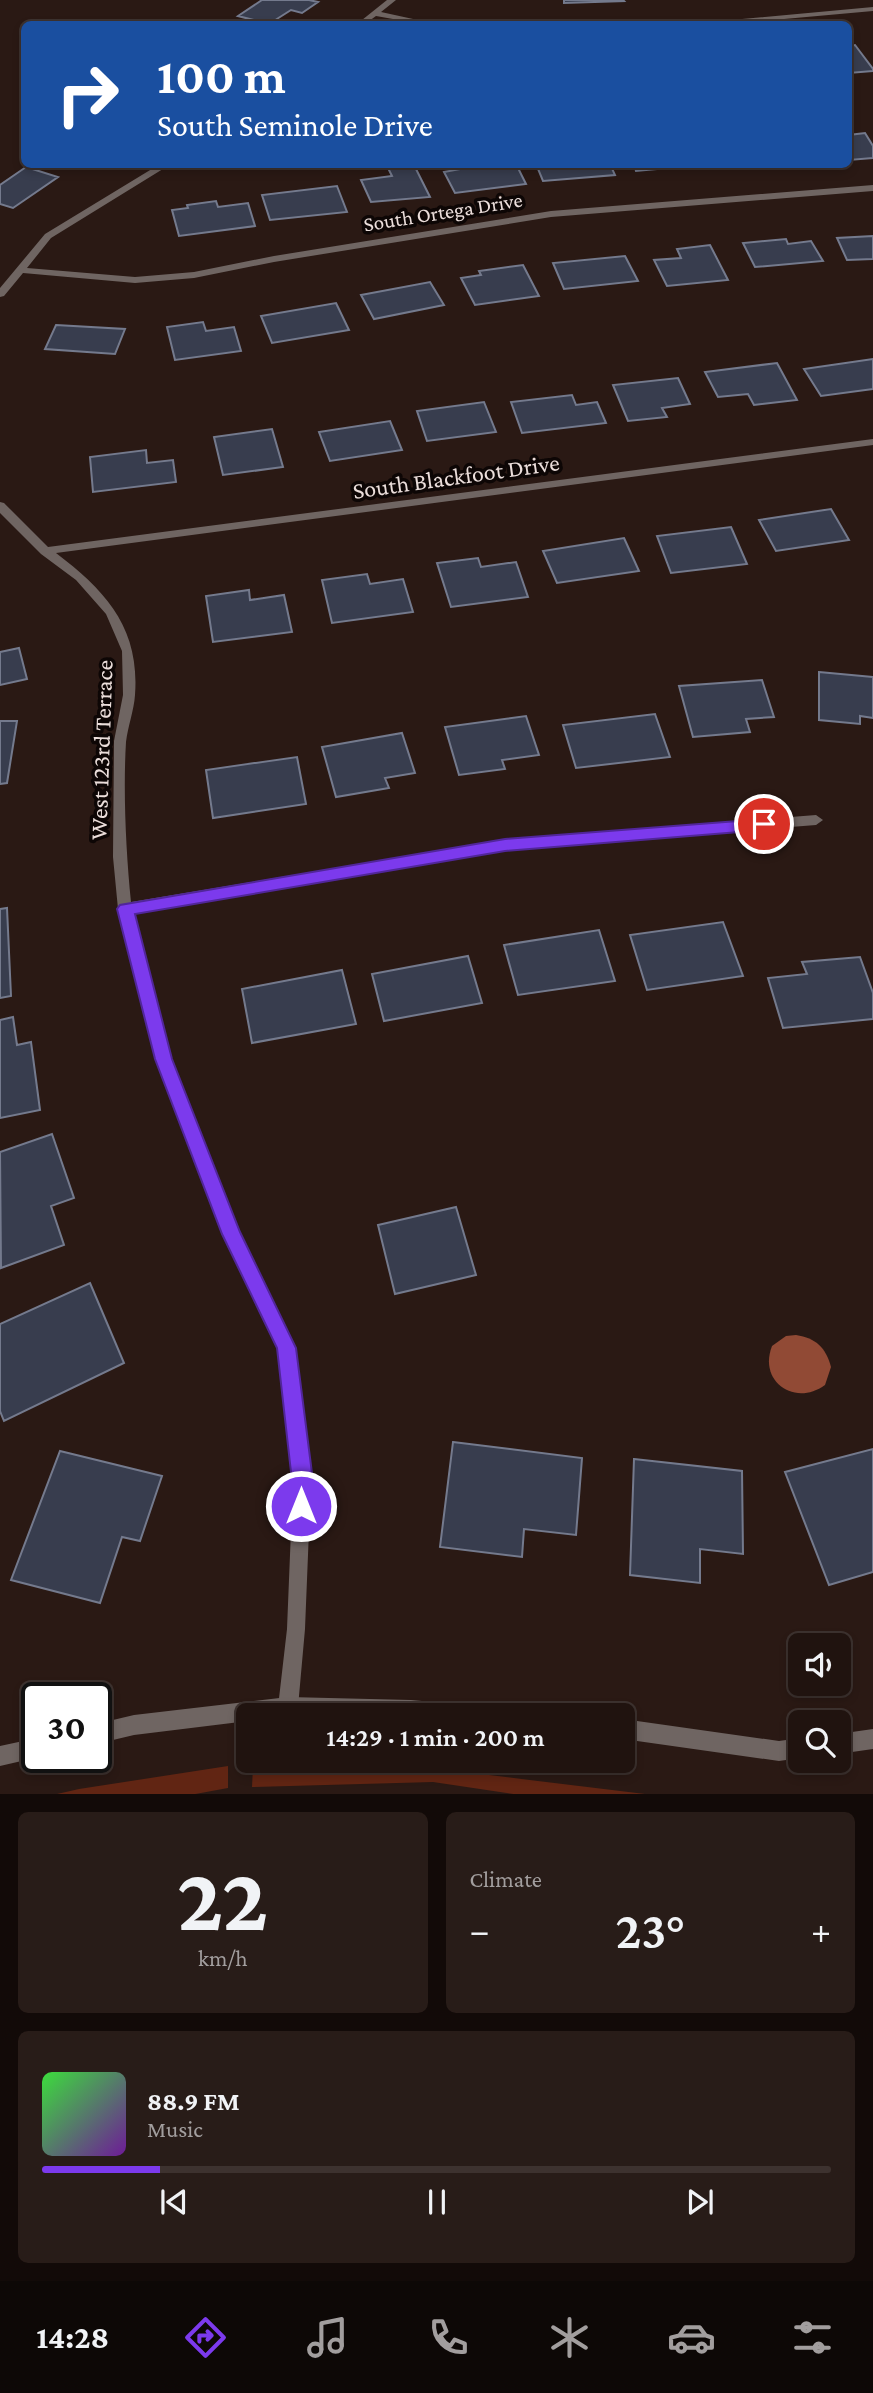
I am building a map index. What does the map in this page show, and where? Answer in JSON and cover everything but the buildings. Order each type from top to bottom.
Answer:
[{"type":"street","points":[[366,21],[391,0]]},
{"type":"street","points":[[742,21],[873,9]]},
{"type":"street","points":[[376,14],[415,21]]},
{"type":"street","points":[[0,294],[48,236],[160,168]]},
{"type":"street","name":"South Ortega Drive","points":[[21,270],[91,278],[147,279],[194,275],[274,259],[551,214],[873,188]]},
{"type":"street","name":"South Blackfoot Drive","points":[[45,551],[873,442]]},
{"type":"street","name":"West 123rd Terrace","points":[[0,506],[45,551],[80,577],[111,612],[128,652],[129,695],[120,741],[120,857],[125,909],[163,1059],[232,1234],[286,1348],[302,1481],[296,1629],[288,1703]]},
{"type":"street","points":[[125,909],[505,845],[816,820]]},
{"type":"street","points":[[112,1730],[134,1725],[236,1713]]},
{"type":"street","points":[[635,1731],[779,1751],[788,1750]]},
{"type":"street","points":[[851,1742],[873,1739]]},
{"type":"street","points":[[0,1756],[21,1751]]},
{"type":"shaded area","points":[[796,1335],[819,1345],[831,1367],[825,1385],[814,1391],[791,1392],[775,1380],[770,1370],[772,1346],[786,1336]]},
{"type":"shaded area","points":[[228,1766],[228,1788],[195,1794],[57,1794]]},
{"type":"shaded area","points":[[253,1773],[472,1773],[645,1794],[513,1794],[433,1782],[252,1787]]},
{"type":"route","points":[[301,1506],[302,1481],[286,1348],[232,1234],[163,1059],[125,909],[505,845],[764,824]]}]
